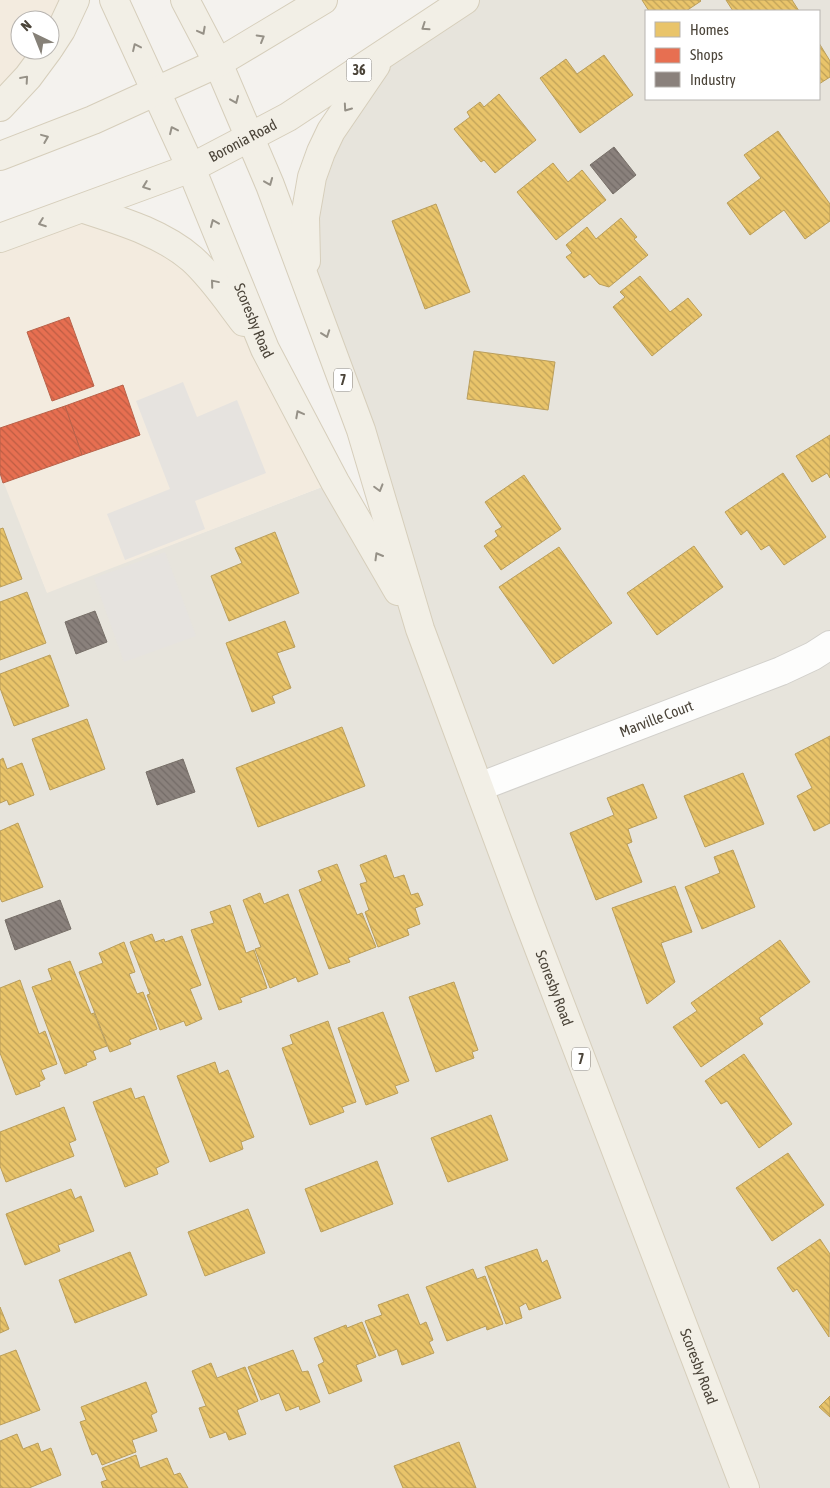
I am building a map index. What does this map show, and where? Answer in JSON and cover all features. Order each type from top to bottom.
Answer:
[{"type":"main road","points":[[60,32],[75,0]]},
{"type":"main road","name":"Scoresby Road","points":[[114,0],[191,168],[265,349],[335,482],[420,629]]},
{"type":"main road","name":"Scoresby Road","points":[[185,0],[218,62],[251,137],[307,284],[361,430],[420,629],[745,1488]]},
{"type":"main road","points":[[0,156],[93,120],[218,62],[323,0]]},
{"type":"main road","name":"Boronia Road","points":[[0,238],[84,209],[191,168],[288,117],[465,0]]},
{"type":"main road","points":[[307,284],[305,218],[312,177],[331,131],[384,54]]},
{"type":"main road","points":[[0,107],[28,77],[40,60]]},
{"type":"main road","points":[[84,209],[131,225],[172,244],[183,252],[216,285],[265,349]]},
{"type":"street","name":"Marville Court","points":[[479,786],[781,671],[813,656],[830,644]]},
{"type":"shaded area","points":[[0,0],[75,0],[60,28],[60,10],[10,10],[10,60],[40,60],[0,107]]},
{"type":"shaded area","points":[[465,0],[830,0],[830,1488],[0,1488],[0,470],[47,592],[335,482],[419,626],[307,284],[312,177],[384,54]]},
{"type":"shaded area","points":[[84,209],[216,285],[335,482],[47,593],[0,473],[0,238]]},
{"type":"shaded area","points":[[183,382],[197,417],[237,400],[266,473],[195,501],[205,529],[125,560],[107,514],[170,489],[136,401]]},
{"type":"shaded area","points":[[165,552],[196,636],[124,662],[94,578]]},
{"type":"building: Homes","points":[[642,0],[701,1],[688,10],[648,10]]},
{"type":"building: Homes","points":[[726,0],[792,0],[798,10],[732,10]]},
{"type":"building: Homes","points":[[820,45],[830,61],[830,77],[820,83]]},
{"type":"building: Homes","points":[[604,55],[633,95],[580,133],[540,78],[566,59],[577,74]]},
{"type":"building: Homes","points":[[499,94],[536,140],[495,173],[484,160],[481,162],[454,129],[470,117],[467,112],[480,102],[484,107]]},
{"type":"building: Homes","points":[[778,131],[830,204],[830,221],[805,239],[784,210],[750,235],[727,203],[761,178],[744,155]]},
{"type":"building: Homes","points":[[553,163],[568,182],[582,170],[606,200],[556,240],[517,192]]},
{"type":"building: Homes","points":[[436,204],[470,292],[425,309],[392,221]]},
{"type":"building: Homes","points":[[621,218],[637,237],[634,239],[648,255],[609,287],[599,284],[590,274],[584,278],[566,257],[572,253],[566,245],[587,227],[596,239]]},
{"type":"building: Homes","points":[[640,276],[670,312],[688,298],[702,315],[652,356],[613,307],[625,297],[620,292]]},
{"type":"building: Homes","points":[[474,351],[555,362],[548,410],[467,399]]},
{"type":"building: Homes","points":[[830,435],[830,478],[827,473],[812,482],[796,456]]},
{"type":"building: Homes","points":[[783,473],[826,537],[784,565],[769,545],[761,550],[747,530],[741,535],[725,512]]},
{"type":"building: Homes","points":[[524,475],[561,529],[501,570],[484,546],[498,536],[495,531],[502,527],[485,502]]},
{"type":"building: Homes","points":[[3,528],[22,579],[0,587],[0,529]]},
{"type":"building: Homes","points":[[275,532],[299,593],[229,621],[211,576],[242,563],[235,548]]},
{"type":"building: Homes","points":[[694,546],[723,587],[657,635],[627,593]]},
{"type":"building: Homes","points":[[559,547],[612,623],[553,664],[499,587]]},
{"type":"building: Homes","points":[[27,592],[46,643],[0,660],[0,602]]},
{"type":"building: Homes","points":[[285,621],[295,647],[277,653],[291,688],[272,696],[275,703],[252,712],[226,643]]},
{"type":"building: Homes","points":[[50,655],[69,706],[14,726],[0,688],[0,674]]},
{"type":"building: Homes","points":[[87,719],[105,769],[50,790],[32,739]]},
{"type":"building: Homes","points":[[342,727],[365,786],[258,827],[236,768]]},
{"type":"building: Homes","points":[[830,736],[830,823],[814,831],[797,796],[812,788],[795,754]]},
{"type":"building: Homes","points":[[3,758],[7,769],[22,763],[34,795],[9,805],[7,800],[0,803],[0,760]]},
{"type":"building: Homes","points":[[743,773],[764,824],[705,847],[684,796]]},
{"type":"building: Homes","points":[[643,784],[657,818],[628,829],[632,842],[627,844],[642,882],[596,900],[570,833],[614,815],[607,798]]},
{"type":"building: Homes","points":[[18,823],[43,887],[2,902],[0,898],[0,831]]},
{"type":"building: Homes","points":[[733,850],[755,907],[702,929],[685,887],[720,873],[714,857]]},
{"type":"building: Homes","points":[[386,855],[394,878],[404,875],[411,895],[418,893],[423,905],[415,908],[420,924],[407,929],[409,935],[378,947],[365,912],[369,910],[360,884],[367,882],[360,865]]},
{"type":"building: Homes","points":[[337,864],[357,915],[362,913],[376,947],[348,958],[350,962],[329,969],[299,890],[322,881],[318,871]]},
{"type":"building: Homes","points":[[675,886],[692,932],[661,943],[675,982],[647,1004],[612,908]]},
{"type":"building: Homes","points":[[260,893],[264,904],[288,894],[318,974],[298,982],[296,977],[270,988],[255,949],[261,947],[243,900]]},
{"type":"building: Homes","points":[[230,905],[246,953],[254,950],[267,988],[240,998],[242,1002],[219,1010],[191,930],[214,923],[210,912]]},
{"type":"building: Homes","points":[[152,934],[155,942],[164,939],[165,942],[182,936],[201,985],[190,989],[202,1019],[186,1026],[184,1021],[160,1030],[147,995],[150,994],[130,942]]},
{"type":"building: Homes","points":[[780,940],[810,982],[759,1018],[763,1024],[701,1067],[673,1027],[697,1011],[691,1003]]},
{"type":"building: Homes","points":[[124,942],[135,972],[129,974],[137,994],[143,992],[157,1029],[129,1040],[131,1044],[110,1052],[79,972],[103,963],[99,953]]},
{"type":"building: Homes","points":[[70,961],[91,1014],[94,1013],[107,1046],[93,1051],[96,1059],[86,1063],[87,1065],[65,1074],[32,987],[52,980],[48,969]]},
{"type":"building: Homes","points":[[20,980],[39,1034],[45,1031],[57,1064],[41,1070],[45,1079],[39,1082],[40,1086],[16,1095],[0,1053],[0,988]]},
{"type":"building: Homes","points":[[454,982],[478,1050],[472,1052],[474,1058],[436,1072],[409,997]]},
{"type":"building: Homes","points":[[383,1012],[409,1081],[395,1086],[398,1093],[366,1105],[338,1028]]},
{"type":"building: Homes","points":[[328,1021],[356,1102],[342,1107],[344,1112],[310,1125],[282,1048],[293,1044],[290,1035]]},
{"type":"building: Homes","points":[[744,1054],[792,1124],[759,1148],[727,1101],[721,1104],[705,1081]]},
{"type":"building: Homes","points":[[215,1062],[219,1074],[228,1070],[254,1137],[241,1142],[243,1149],[210,1162],[177,1076]]},
{"type":"building: Homes","points":[[131,1088],[135,1099],[144,1096],[169,1162],[156,1168],[158,1174],[125,1187],[93,1102]]},
{"type":"building: Homes","points":[[64,1107],[76,1140],[69,1143],[74,1156],[6,1182],[0,1166],[0,1132]]},
{"type":"building: Homes","points":[[491,1115],[508,1160],[448,1182],[431,1138]]},
{"type":"building: Homes","points":[[788,1153],[824,1205],[772,1241],[736,1188]]},
{"type":"building: Homes","points":[[377,1161],[393,1204],[321,1232],[305,1189]]},
{"type":"building: Homes","points":[[71,1189],[75,1199],[81,1196],[94,1231],[58,1245],[60,1251],[25,1265],[6,1214]]},
{"type":"building: Homes","points":[[248,1209],[265,1253],[205,1276],[188,1232]]},
{"type":"building: Homes","points":[[820,1239],[830,1254],[829,1337],[797,1289],[793,1292],[777,1268]]},
{"type":"building: Homes","points":[[537,1249],[542,1263],[547,1260],[561,1298],[529,1310],[526,1303],[519,1307],[522,1318],[506,1324],[485,1267]]},
{"type":"building: Homes","points":[[130,1252],[147,1295],[75,1323],[59,1280]]},
{"type":"building: Homes","points":[[473,1269],[477,1279],[485,1276],[503,1324],[487,1330],[486,1326],[447,1341],[426,1287]]},
{"type":"building: Homes","points":[[408,1294],[420,1325],[426,1322],[433,1340],[429,1342],[434,1353],[402,1365],[397,1349],[379,1356],[365,1321],[382,1315],[378,1305]]},
{"type":"building: Homes","points":[[0,1307],[9,1329],[0,1333]]},
{"type":"building: Homes","points":[[362,1322],[376,1357],[356,1365],[362,1381],[329,1394],[318,1365],[324,1362],[314,1338],[346,1325],[347,1328]]},
{"type":"building: Homes","points":[[16,1350],[40,1410],[0,1425],[0,1356]]},
{"type":"building: Homes","points":[[293,1350],[302,1372],[308,1371],[320,1402],[300,1410],[299,1406],[286,1411],[279,1393],[261,1400],[248,1367]]},
{"type":"building: Homes","points":[[211,1363],[217,1378],[245,1367],[258,1401],[237,1410],[246,1434],[229,1440],[226,1432],[210,1438],[199,1408],[206,1406],[192,1371]]},
{"type":"building: Homes","points":[[146,1382],[157,1412],[151,1415],[157,1431],[132,1440],[136,1452],[102,1465],[97,1453],[92,1455],[80,1422],[86,1420],[81,1407]]},
{"type":"building: Homes","points":[[830,1396],[830,1417],[819,1407]]},
{"type":"building: Homes","points":[[17,1434],[23,1449],[38,1443],[41,1452],[51,1448],[61,1475],[29,1488],[0,1488],[0,1441]]},
{"type":"building: Homes","points":[[459,1442],[476,1488],[403,1488],[394,1466]]},
{"type":"building: Homes","points":[[136,1455],[140,1468],[167,1458],[174,1475],[180,1473],[188,1488],[103,1488],[101,1482],[107,1480],[102,1468]]},
{"type":"building: Shops","points":[[69,317],[94,386],[52,401],[27,332]]},
{"type":"building: Shops","points":[[123,385],[140,435],[82,455],[65,406]]},
{"type":"building: Shops","points":[[65,406],[82,455],[3,483],[0,473],[0,428]]},
{"type":"building: Industry","points":[[614,147],[636,175],[613,194],[590,165]]},
{"type":"building: Industry","points":[[95,611],[107,642],[76,654],[65,622]]},
{"type":"building: Industry","points":[[183,759],[195,792],[157,805],[146,772]]},
{"type":"building: Industry","points":[[60,900],[71,929],[15,950],[5,920]]}]
